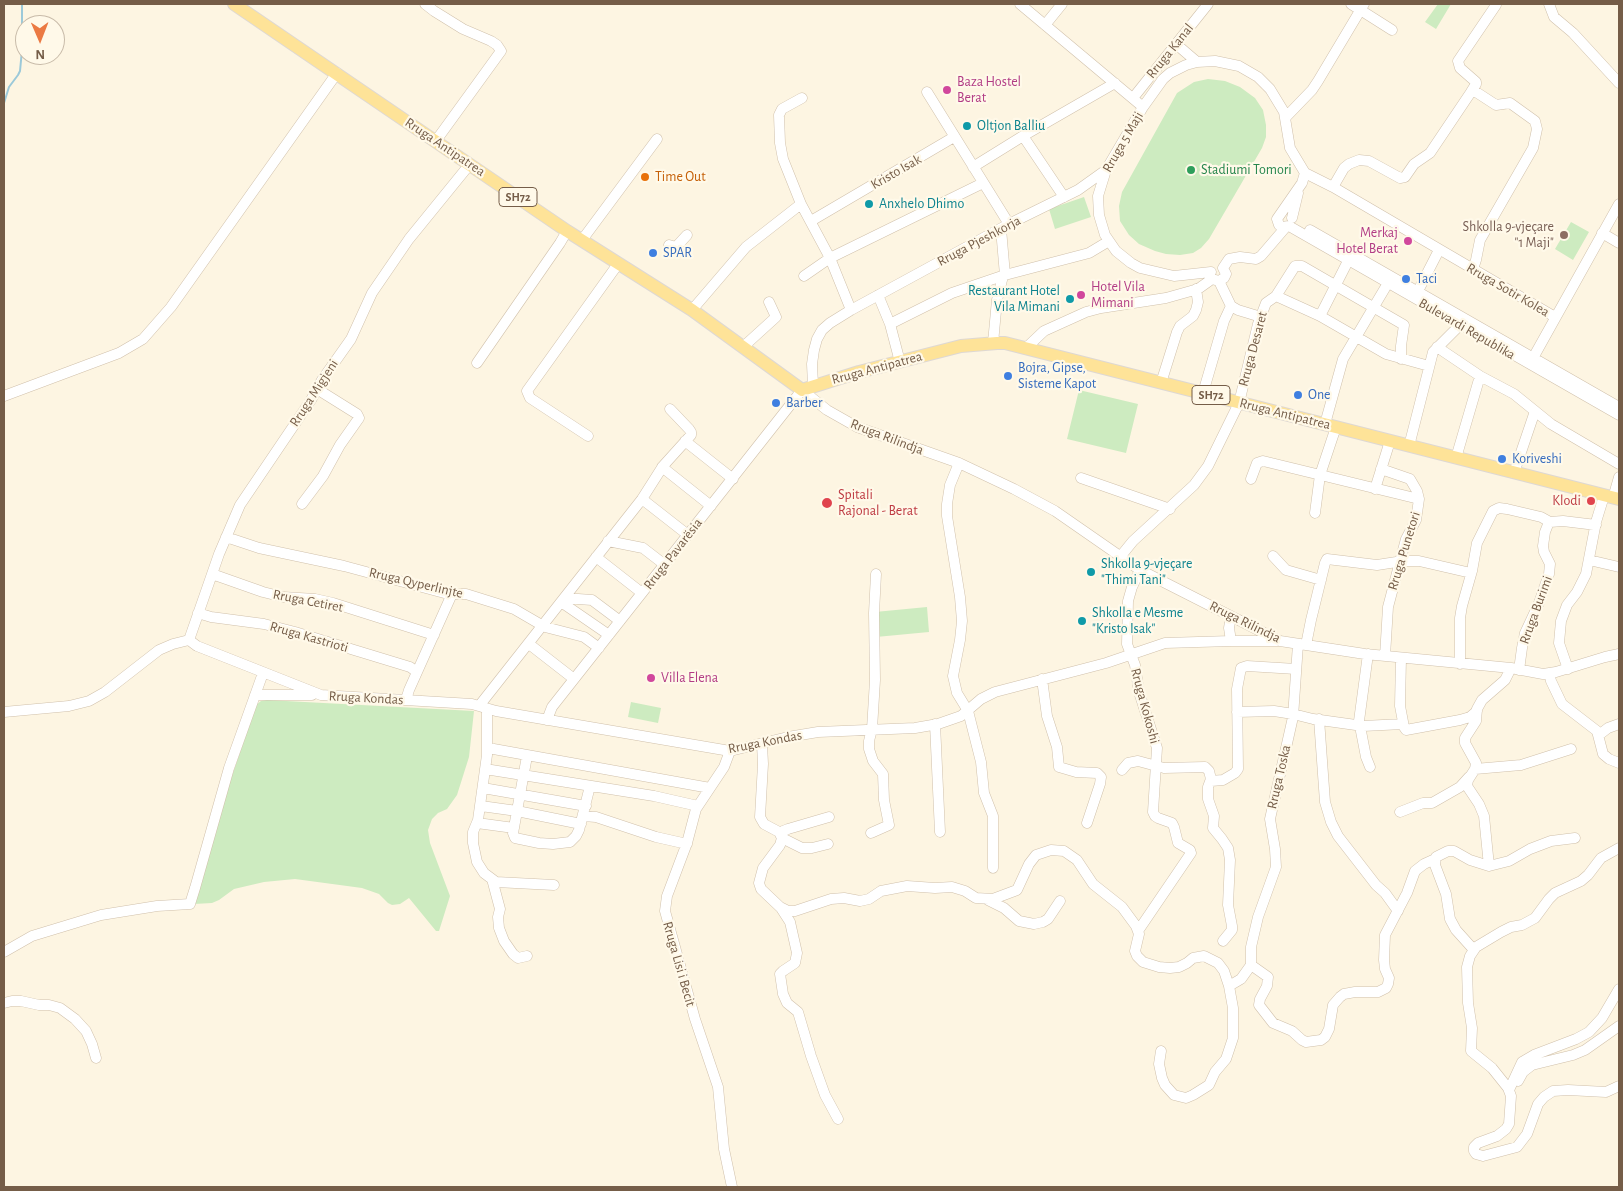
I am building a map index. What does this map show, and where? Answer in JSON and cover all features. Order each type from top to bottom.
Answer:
[{"type":"main road","name":"Rruga Antipatrea","points":[[234,4],[567,231],[692,310],[743,347],[807,388],[961,346],[993,343],[1005,344],[1612,498]]},
{"type":"street","points":[[425,4],[434,12],[492,41],[501,51],[435,142]]},
{"type":"street","name":"Rruga 5 Maji","points":[[1020,4],[1144,107]]},
{"type":"street","points":[[1045,25],[1062,4]]},
{"type":"street","name":"Rruga Kanal","points":[[1133,98],[1208,4]]},
{"type":"street","points":[[1352,4],[1362,7],[1392,30]]},
{"type":"street","points":[[1549,4],[1554,17],[1573,33],[1619,83]]},
{"type":"street","points":[[1332,187],[1344,168],[1359,160],[1369,160],[1400,178],[1405,176],[1414,164],[1430,152],[1476,82],[1460,68],[1458,61],[1496,5]]},
{"type":"street","points":[[1286,118],[1312,90],[1362,7]]},
{"type":"street","points":[[1176,44],[1197,62]]},
{"type":"street","name":"Rruga 5 Maji","points":[[1214,277],[1174,276],[1140,268],[1123,258],[1109,241],[1101,225],[1098,206],[1100,188],[1106,170],[1163,79],[1180,68],[1197,62],[1222,62],[1239,66],[1251,72],[1270,89],[1280,103],[1286,118],[1290,148],[1305,173]]},
{"type":"street","points":[[4,396],[119,353],[143,339],[171,307],[337,73]]},
{"type":"street","points":[[973,167],[1115,83]]},
{"type":"street","points":[[927,92],[983,183],[1005,226],[1004,275],[997,300],[993,343]]},
{"type":"street","points":[[1471,92],[1476,92],[1496,105],[1510,103],[1533,118],[1537,126],[1531,152],[1480,240],[1473,269]]},
{"type":"street","points":[[802,98],[782,108],[779,116],[780,143],[783,159],[801,204],[830,258],[851,310]]},
{"type":"street","points":[[1023,136],[1064,197]]},
{"type":"street","name":"Kristo Isak","points":[[811,221],[954,137]]},
{"type":"street","points":[[582,240],[657,139]]},
{"type":"street","name":"Rruga Migjeni","points":[[189,640],[226,537],[245,496],[351,339],[372,293],[405,245],[470,164]]},
{"type":"street","name":"Rruga Pjeshkorja","points":[[807,388],[817,339],[826,327],[878,295],[1005,226],[1078,190],[1106,170]]},
{"type":"street","points":[[1263,254],[1279,216],[1302,183],[1305,173]]},
{"type":"street","name":"Rruga Sotir Kolea","points":[[1305,173],[1555,317]]},
{"type":"street","points":[[804,276],[830,258],[983,183]]},
{"type":"street","points":[[1261,316],[1238,310],[1231,306],[1214,277],[1212,269],[1218,266],[1224,268],[1229,259],[1240,257],[1256,259],[1263,254],[1290,223],[1299,187]]},
{"type":"street","points":[[692,310],[746,247],[801,204]]},
{"type":"street","points":[[1533,358],[1619,204]]},
{"type":"street","points":[[1279,216],[1279,225],[1290,223]]},
{"type":"street","name":"Bulevardi Republika","points":[[1290,223],[1348,261],[1619,415]]},
{"type":"street","name":"Bulevardi Republika","points":[[1290,223],[1418,291],[1619,407]]},
{"type":"street","points":[[477,363],[567,231]]},
{"type":"street","points":[[1602,233],[1619,243]]},
{"type":"street","points":[[669,245],[676,247],[688,235]]},
{"type":"street","points":[[890,324],[952,293],[1004,275],[1089,253],[1109,241]]},
{"type":"street","points":[[1418,291],[1439,250]]},
{"type":"street","points":[[1320,316],[1348,261]]},
{"type":"street","points":[[588,436],[530,398],[528,391],[618,264]]},
{"type":"street","name":"Rruga Desaret","points":[[1120,557],[1133,541],[1170,509],[1203,475],[1224,436],[1239,402],[1266,303],[1276,296],[1295,266],[1303,267],[1336,286]]},
{"type":"street","points":[[1026,348],[1037,336],[1086,312],[1166,298],[1196,289],[1214,277]]},
{"type":"street","points":[[1314,513],[1339,370],[1355,336],[1388,283]]},
{"type":"street","points":[[1336,286],[1404,325],[1401,359]]},
{"type":"street","points":[[1161,383],[1177,332],[1180,326],[1193,316],[1196,310],[1198,302],[1196,289]]},
{"type":"street","points":[[878,295],[890,324],[900,362]]},
{"type":"street","points":[[1276,296],[1320,316],[1386,354],[1429,366]]},
{"type":"street","points":[[743,347],[776,317],[769,302]]},
{"type":"street","points":[[1203,393],[1224,320],[1231,306]]},
{"type":"street","points":[[1409,446],[1432,352],[1460,324]]},
{"type":"street","points":[[1437,347],[1480,376],[1514,394],[1551,424],[1619,464]]},
{"type":"street","points":[[1456,458],[1480,376]]},
{"type":"street","name":"Rruga Rilindja","points":[[807,388],[827,410],[857,427],[959,464],[1014,489],[1055,511],[1140,570],[1280,641],[1384,656],[1549,673],[1619,654]]},
{"type":"street","name":"Rruga Pavarësia","points":[[547,720],[550,710],[574,679],[807,388]]},
{"type":"street","points":[[302,504],[323,476],[340,445],[359,418],[357,414],[317,389]]},
{"type":"street","points":[[554,885],[501,883],[492,879],[481,869],[474,852],[472,843],[473,832],[477,823],[488,748],[483,708],[542,626],[642,499],[662,468],[691,435],[690,430],[670,409]]},
{"type":"street","points":[[1514,473],[1534,411]]},
{"type":"street","points":[[1375,489],[1390,441]]},
{"type":"street","points":[[685,442],[733,479]]},
{"type":"street","points":[[1251,479],[1257,463],[1260,461],[1419,499]]},
{"type":"street","points":[[959,464],[950,485],[947,504],[947,516],[962,616],[960,640],[953,676],[957,693],[968,711],[981,762],[984,793],[993,816],[993,868]]},
{"type":"street","points":[[662,468],[711,506]]},
{"type":"street","name":"Rruga Punetori","points":[[1381,469],[1410,479],[1419,499],[1416,520],[1406,539],[1388,607],[1384,656]]},
{"type":"street","points":[[1568,668],[1559,643],[1561,621],[1567,605],[1577,592],[1586,574],[1596,525],[1612,498],[1619,477]]},
{"type":"street","points":[[1081,478],[1170,509]]},
{"type":"street","points":[[642,499],[688,535]]},
{"type":"street","points":[[1460,664],[1460,618],[1463,599],[1478,543],[1490,516],[1497,509],[1507,509],[1541,517],[1549,522],[1570,521],[1596,525]]},
{"type":"street","name":"Rruga Burimi","points":[[1515,669],[1525,633],[1539,603],[1549,574],[1550,564],[1543,546],[1549,522]]},
{"type":"street","name":"Rruga Qyperlinjte","points":[[226,537],[266,550],[344,566],[452,594],[466,594],[514,609],[542,626],[584,636],[599,648]]},
{"type":"street","points":[[608,541],[643,548],[665,565]]},
{"type":"street","points":[[1273,556],[1286,570],[1321,580]]},
{"type":"street","points":[[596,557],[642,593]]},
{"type":"street","name":"Rruga Toska","points":[[1251,964],[1251,947],[1258,917],[1276,867],[1270,819],[1293,714],[1296,668],[1325,563],[1328,559],[1377,566],[1399,562]]},
{"type":"street","points":[[1589,560],[1619,567]]},
{"type":"street","points":[[1399,562],[1419,561],[1471,573]]},
{"type":"street","name":"Rruga Kokoshi","points":[[1138,930],[1191,853],[1178,843],[1172,823],[1155,816],[1153,807],[1157,748],[1139,692],[1136,670],[1127,644],[1128,601],[1140,570]]},
{"type":"street","name":"Rruga Cetiret","points":[[212,574],[263,592],[333,603],[434,635]]},
{"type":"street","points":[[871,833],[889,825],[884,800],[882,774],[873,761],[868,741],[872,729],[875,680],[874,613],[876,574]]},
{"type":"street","points":[[406,700],[408,690],[452,594]]},
{"type":"street","points":[[563,600],[592,600],[620,621]]},
{"type":"street","points":[[563,600],[609,635]]},
{"type":"street","name":"Rruga Kastrioti","points":[[198,612],[211,616],[256,622],[295,632],[410,667],[416,672]]},
{"type":"street","points":[[1230,616],[1231,641]]},
{"type":"street","points":[[4,712],[63,707],[89,701],[105,692],[159,650],[189,640]]},
{"type":"street","name":"Rruga Kondas","points":[[189,640],[197,646],[320,695],[472,704],[483,708],[547,720],[730,751],[818,732],[915,728],[935,724],[956,718],[968,711],[988,694],[1106,663],[1165,643],[1280,641]]},
{"type":"street","points":[[529,644],[574,679]]},
{"type":"street","points":[[1368,654],[1359,713],[1366,757],[1370,767]]},
{"type":"street","points":[[1401,658],[1400,706],[1406,730],[1470,717],[1477,711]]},
{"type":"street","points":[[1211,781],[1223,780],[1238,769],[1237,712],[1238,680],[1241,668],[1247,666],[1296,668]]},
{"type":"street","points":[[1489,866],[1484,816],[1479,804],[1467,786],[1468,780],[1474,771],[1475,760],[1465,741],[1466,735],[1476,721],[1477,711],[1483,697],[1506,680],[1515,669]]},
{"type":"street","points":[[4,952],[32,936],[101,915],[157,906],[190,904],[229,768],[263,673]]},
{"type":"street","points":[[1549,673],[1562,704],[1595,729],[1599,735],[1603,754],[1619,763]]},
{"type":"street","points":[[1042,679],[1047,716],[1057,747],[1059,767],[1076,772],[1093,772],[1101,777],[1086,823]]},
{"type":"street","points":[[255,695],[320,695]]},
{"type":"street","points":[[1237,712],[1274,711],[1360,726],[1403,724]]},
{"type":"street","points":[[1319,719],[1325,802],[1331,822],[1338,836],[1398,911]]},
{"type":"street","points":[[935,724],[940,832]]},
{"type":"street","points":[[1599,735],[1608,728],[1619,724]]},
{"type":"street","points":[[762,744],[763,764],[760,816],[764,824],[778,832],[782,838],[802,848],[812,848],[828,844]]},
{"type":"street","points":[[488,748],[710,788]]},
{"type":"street","points":[[1400,812],[1432,803],[1460,787],[1474,771],[1520,765],[1571,749]]},
{"type":"street","name":"Rruga Lisi i Becit","points":[[730,751],[724,766],[698,806],[687,844],[667,896],[665,917],[697,1027],[718,1088],[724,1149],[732,1187]]},
{"type":"street","points":[[527,756],[513,833],[515,838],[538,843],[565,843],[574,840],[583,815],[590,786]]},
{"type":"street","points":[[1122,770],[1128,763],[1144,762],[1169,768],[1205,767],[1211,775],[1208,799],[1214,816],[1212,828],[1226,844],[1230,860],[1228,905],[1232,926],[1229,934],[1223,941]]},
{"type":"street","points":[[485,769],[662,798],[698,806]]},
{"type":"street","points":[[483,788],[520,794],[583,815]]},
{"type":"street","points":[[480,806],[596,817],[661,838],[687,844]]},
{"type":"street","points":[[829,817],[783,831],[780,845],[763,868],[759,883],[761,889],[780,907],[790,922],[798,953],[795,964],[780,974],[783,994],[786,1003],[798,1012],[825,1094],[838,1119]]},
{"type":"street","points":[[477,823],[514,828]]},
{"type":"street","points":[[1229,986],[1241,979],[1251,964],[1268,977],[1267,986],[1259,1004],[1273,1023],[1292,1031],[1302,1040],[1310,1042],[1321,1040],[1325,1037],[1328,1029],[1333,1005],[1340,997],[1355,992],[1378,992],[1386,988],[1389,978],[1385,968],[1384,941],[1389,924],[1407,894],[1415,871],[1424,864],[1451,851],[1489,866],[1509,861],[1530,849],[1551,841],[1575,838]]},
{"type":"street","points":[[1510,1093],[1492,1068],[1471,1051],[1472,1028],[1468,1003],[1467,967],[1470,956],[1474,950],[1506,929],[1522,925],[1535,918],[1555,893],[1581,881],[1604,855],[1619,848]]},
{"type":"street","points":[[988,900],[1017,890],[1029,864],[1036,855],[1045,851],[1060,849],[1073,856],[1093,884],[1122,907],[1138,930],[1135,951],[1143,962],[1170,968],[1179,967],[1193,958],[1204,956],[1214,960],[1220,966],[1229,986],[1234,1016],[1231,1044],[1226,1059],[1215,1072],[1209,1085],[1193,1096],[1186,1098],[1179,1097],[1164,1085],[1160,1072],[1159,1057],[1161,1051]]},
{"type":"street","points":[[1435,859],[1435,865],[1446,894],[1453,925],[1474,950]]},
{"type":"street","points":[[492,879],[500,909],[498,928],[513,954],[518,958],[527,956]]},
{"type":"street","points":[[780,907],[788,911],[795,911],[831,899],[844,898],[860,901],[881,891],[907,886],[957,887],[974,897],[988,900],[1007,910],[1019,921],[1034,924],[1048,919],[1060,901]]},
{"type":"street","points":[[1619,989],[1602,1018],[1589,1032],[1522,1062],[1510,1093],[1509,1124],[1497,1136],[1475,1145],[1473,1149],[1476,1154],[1483,1156],[1518,1147],[1527,1134],[1538,1104],[1544,1097],[1553,1092],[1568,1090],[1606,1092],[1619,1086]]},
{"type":"street","points":[[4,1003],[12,1001],[60,1008],[75,1019],[86,1031],[96,1058]]},
{"type":"street","points":[[1510,1093],[1528,1067],[1585,1050],[1619,1026]]},
{"type":"green space","points":[[1438,4],[1451,4],[1436,29],[1425,22]]},
{"type":"green space","name":"Stadiumi Tomori","points":[[1208,79],[1225,81],[1240,87],[1255,98],[1263,110],[1266,137],[1262,148],[1209,239],[1201,248],[1193,253],[1180,255],[1155,251],[1139,244],[1129,235],[1120,221],[1119,206],[1122,192],[1177,93],[1194,82]]},
{"type":"green space","points":[[1084,197],[1091,217],[1055,229],[1049,209]]},
{"type":"green space","points":[[1571,222],[1589,232],[1573,260],[1555,249]]},
{"type":"green space","points":[[1079,390],[1138,404],[1126,453],[1067,439]]},
{"type":"green space","points":[[927,607],[929,632],[876,637],[875,612]]},
{"type":"green space","points":[[261,701],[474,711],[469,757],[457,795],[447,809],[438,813],[432,819],[428,830],[430,843],[450,896],[439,931],[436,931],[409,898],[400,904],[392,905],[379,894],[362,888],[295,879],[264,882],[234,889],[212,903],[194,904],[191,897],[256,705]]},
{"type":"green space","points":[[631,702],[661,708],[658,723],[628,717]]},
{"type":"waterway","points":[[4,103],[9,87],[20,71],[22,4]]},
{"type":"waterway","points":[[4,174],[4,193]]},
{"type":"place","name":"Baza Hostel Berat","points":[[947,90]]},
{"type":"place","name":"Oltjon Balliu","points":[[967,126]]},
{"type":"place","name":"Stadiumi Tomori","points":[[1191,170]]},
{"type":"place","name":"Time Out","points":[[645,177]]},
{"type":"place","name":"Anxhelo Dhimo","points":[[869,204]]},
{"type":"place","name":"Shkolla 9-vjeçare \"1 Maji\"","points":[[1564,235]]},
{"type":"place","name":"Merkaj Hotel Berat","points":[[1408,241]]},
{"type":"place","name":"SPAR","points":[[653,253]]},
{"type":"place","name":"Taci","points":[[1406,279]]},
{"type":"place","name":"Hotel Vila Mimani","points":[[1081,295]]},
{"type":"place","name":"Restaurant Hotel Vila Mimani","points":[[1070,299]]},
{"type":"place","name":"Bojra, Gipse, Sisteme Kapot","points":[[1008,376]]},
{"type":"place","name":"One","points":[[1298,395]]},
{"type":"place","name":"Barber","points":[[776,403]]},
{"type":"place","name":"Koriveshi","points":[[1502,459]]},
{"type":"place","name":"Klodi","points":[[1591,501]]},
{"type":"place","name":"Spitali Rajonal - Berat","points":[[827,503]]},
{"type":"place","name":"Shkolla 9-vjeçare \"Thimi Tani\"","points":[[1091,572]]},
{"type":"place","name":"Shkolla e Mesme \"Kristo Isak\"","points":[[1082,621]]},
{"type":"place","name":"Villa Elena","points":[[651,678]]}]
